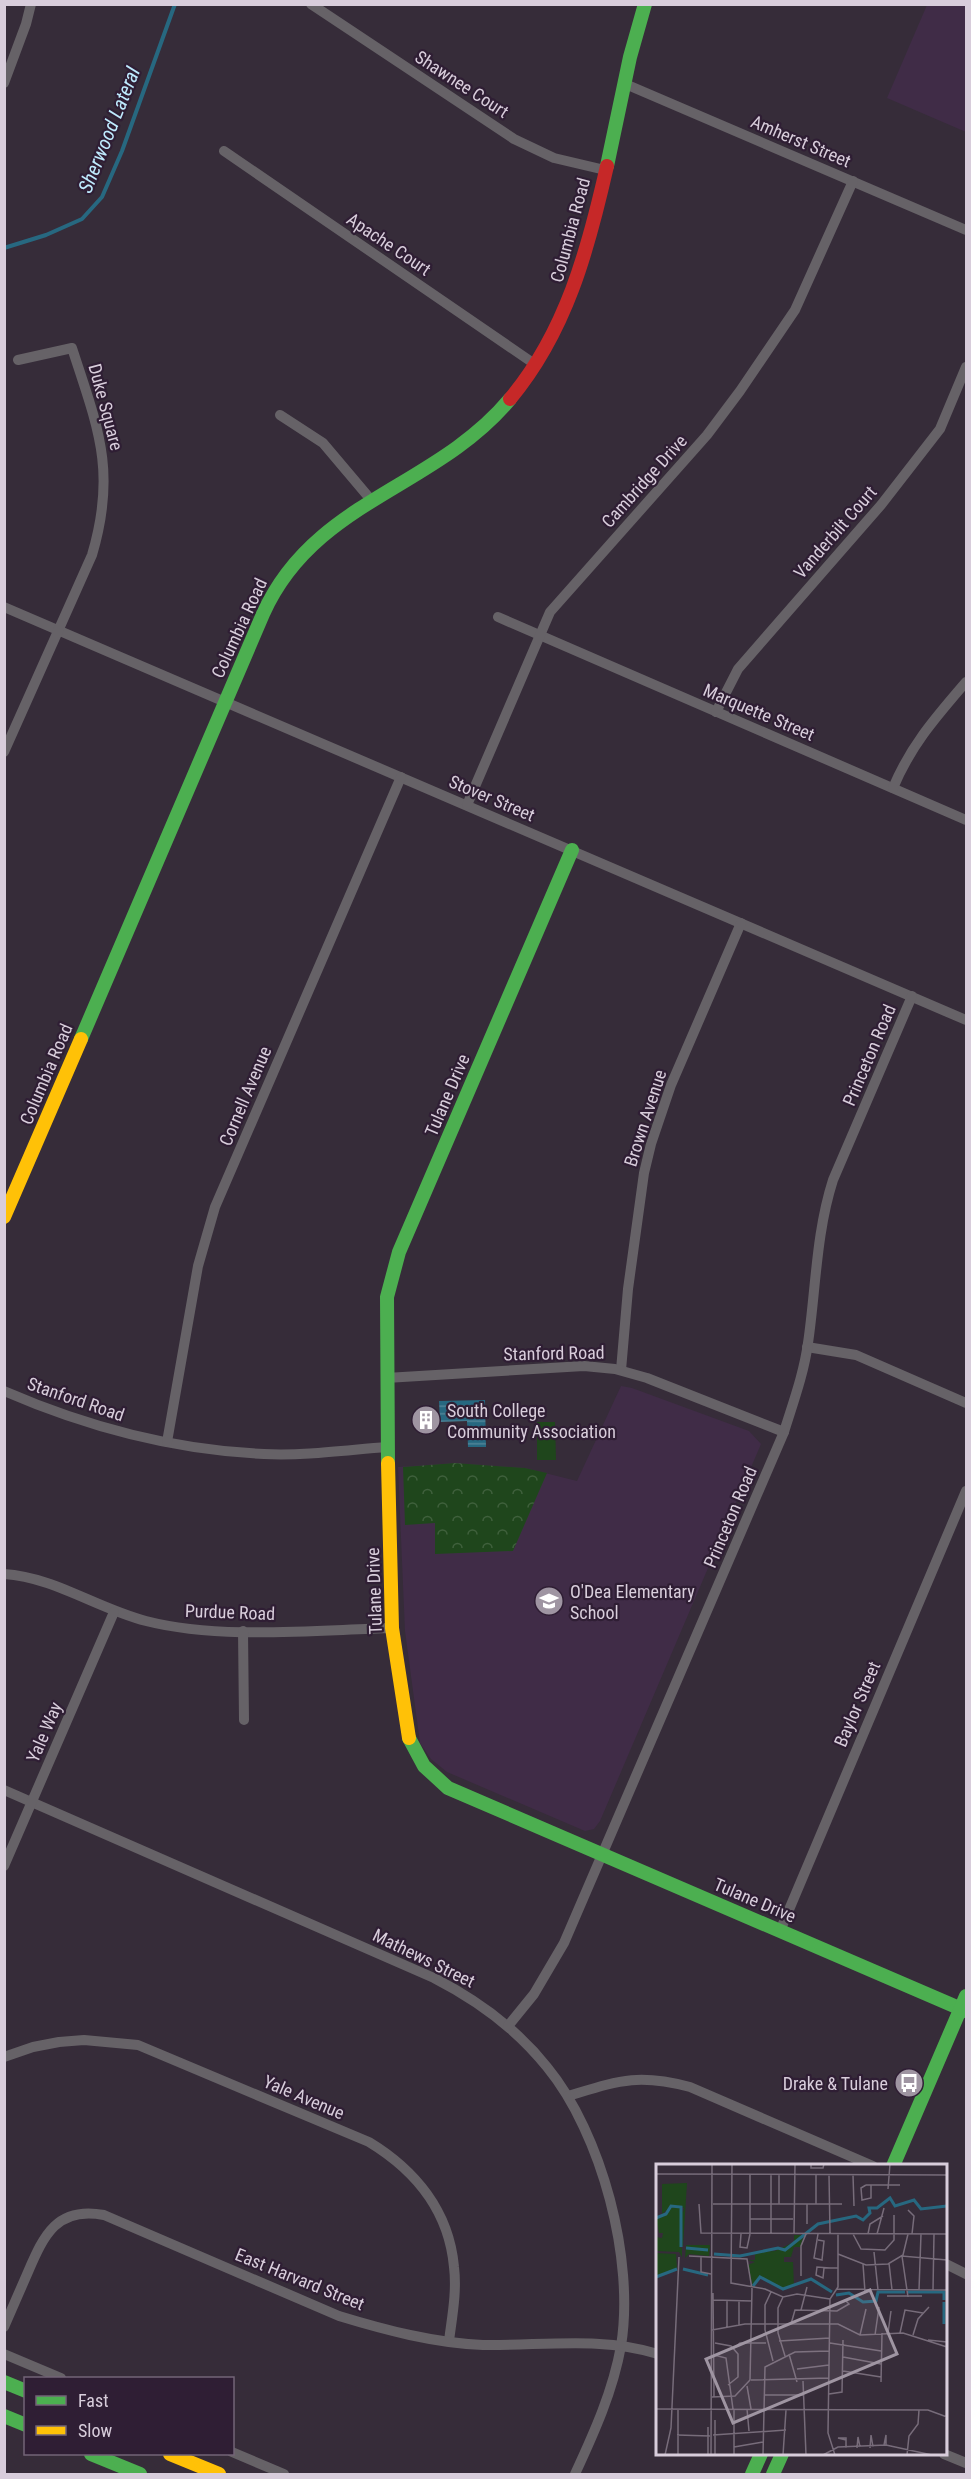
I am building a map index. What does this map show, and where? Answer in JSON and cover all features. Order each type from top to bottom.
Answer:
[{"type":"main road","name":"Columbia Road","points":[[4,1217],[8,1197],[271,596],[289,568],[313,542],[331,527],[452,453],[472,438],[502,409],[536,365],[560,322],[575,289],[586,254],[623,83],[645,4]]},
{"type":"main road","name":"Tulane Drive","points":[[572,850],[399,1252],[387,1297],[387,1447],[392,1628],[409,1737],[422,1766],[448,1788],[780,1930],[965,2005]]},
{"type":"main road","points":[[895,2164],[965,2005]]},
{"type":"main road","points":[[4,2382],[24,2390]]},
{"type":"main road","points":[[4,2416],[24,2424]]},
{"type":"main road","points":[[93,2455],[140,2475]]},
{"type":"main road","points":[[172,2455],[219,2475]]},
{"type":"main road","points":[[752,2475],[761,2455]]},
{"type":"main road","points":[[773,2475],[782,2455]]},
{"type":"street","points":[[6,77],[31,4]]},
{"type":"street","name":"Shawnee Court","points":[[311,4],[514,139],[554,158],[605,170]]},
{"type":"street","name":"Amherst Street","points":[[623,83],[966,230]]},
{"type":"street","name":"Apache Court","points":[[224,151],[536,365]]},
{"type":"street","name":"Cambridge Drive","points":[[467,805],[538,635],[555,605],[707,435],[773,344],[795,310],[853,181]]},
{"type":"street","name":"Duke Square","points":[[18,360],[72,348],[101,438],[105,486],[99,530],[92,555],[59,630]]},
{"type":"street","name":"Vanderbilt Court","points":[[716,712],[729,684],[746,658],[881,505],[940,429],[966,367]]},
{"type":"street","points":[[280,415],[323,443],[372,501]]},
{"type":"street","name":"Stover Street","points":[[4,607],[966,1020]]},
{"type":"street","name":"Marquette Street","points":[[498,617],[966,819]]},
{"type":"street","points":[[4,752],[59,630]]},
{"type":"street","points":[[893,788],[903,764],[918,739],[966,682]]},
{"type":"street","name":"Cornell Avenue","points":[[167,1442],[198,1266],[215,1207],[401,777]]},
{"type":"street","name":"Brown Avenue","points":[[621,1370],[628,1288],[644,1173],[651,1144],[671,1085],[741,923]]},
{"type":"street","name":"Princeton Road","points":[[508,2026],[534,1994],[559,1953],[784,1432],[807,1347],[819,1233],[825,1204],[833,1180],[912,996]]},
{"type":"street","points":[[807,1347],[856,1355],[966,1403]]},
{"type":"street","name":"Stanford Road","points":[[386,1378],[584,1366],[621,1370],[784,1432]]},
{"type":"street","name":"Stanford Road","points":[[4,1391],[50,1411],[87,1423],[167,1442],[266,1454],[387,1447]]},
{"type":"street","name":"Baylor Street","points":[[780,1930],[966,1491]]},
{"type":"street","name":"Purdue Road","points":[[4,1574],[27,1575],[114,1612],[171,1626],[209,1631],[392,1628]]},
{"type":"street","name":"Yale Way","points":[[4,1866],[114,1612]]},
{"type":"street","points":[[243,1631],[244,1720]]},
{"type":"street","name":"Mathews Street","points":[[4,1790],[434,1978],[468,1997],[508,2026],[542,2061],[568,2096]]},
{"type":"street","name":"Yale Avenue","points":[[5,2056],[58,2042],[84,2040],[138,2044],[369,2142],[390,2155],[407,2168],[423,2187],[436,2207],[449,2240],[455,2289],[449,2341]]},
{"type":"street","points":[[575,2475],[605,2404],[621,2344],[622,2272],[611,2203],[594,2152],[568,2096],[627,2079],[668,2081],[690,2087],[868,2164]]},
{"type":"street","name":"East Harvard Street","points":[[4,2327],[47,2233],[66,2217],[80,2213],[93,2213],[104,2215],[339,2316],[404,2334],[482,2345],[621,2344],[656,2354]]},
{"type":"street","points":[[947,2265],[966,2274]]},
{"type":"street","points":[[4,2354],[56,2377]]},
{"type":"street","points":[[234,2453],[284,2475]]},
{"type":"street","points":[[946,2455],[966,2463]]},
{"type":"shaded area","points":[[927,5],[966,5],[966,132],[887,98]]},
{"type":"shaded area","name":"O'Dea Elementary School","points":[[621,1386],[749,1431],[761,1444],[600,1821],[594,1829],[585,1831],[447,1772],[431,1759],[420,1743],[405,1631],[398,1467],[455,1463],[525,1468],[577,1481]]},
{"type":"green space","points":[[537,1422],[555,1422],[556,1460],[537,1460]]},
{"type":"green space","points":[[455,1463],[525,1468],[547,1473],[513,1551],[435,1554],[435,1523],[405,1525],[403,1467]]},
{"type":"water","points":[[485,1400],[486,1447],[468,1447],[467,1421],[440,1422],[439,1401]]},
{"type":"waterway","name":"Sherwood Lateral","points":[[4,248],[46,235],[82,219],[102,197],[122,151],[175,4]]},
{"type":"traffic: fast","points":[[607,166],[630,57],[645,4]]},
{"type":"traffic: fast","points":[[81,1039],[263,614],[285,576],[313,545],[344,520],[447,455],[480,429],[510,399]]},
{"type":"traffic: fast","points":[[388,1463],[387,1297],[399,1252],[572,850]]},
{"type":"traffic: fast","points":[[409,1738],[424,1766],[448,1788],[966,2011]]},
{"type":"traffic: fast","points":[[894,2164],[966,1996]]},
{"type":"traffic: fast","points":[[4,2382],[24,2390]]},
{"type":"traffic: fast","points":[[4,2416],[24,2424]]},
{"type":"traffic: fast","points":[[93,2455],[140,2474]]},
{"type":"traffic: fast","points":[[752,2474],[761,2455]]},
{"type":"traffic: fast","points":[[773,2474],[782,2455]]},
{"type":"traffic: slow","points":[[4,1217],[81,1039]]},
{"type":"traffic: slow","points":[[388,1463],[392,1628],[409,1738]]},
{"type":"traffic: slow","points":[[172,2455],[219,2474]]},
{"type":"traffic: jam","points":[[510,399],[546,346],[560,318],[583,259],[607,166]]},
{"type":"place","name":"South College Community Association","points":[[426,1420]]},
{"type":"place","name":"O'Dea Elementary School","points":[[549,1601]]},
{"type":"place","name":"Drake & Tulane","points":[[909,2083]]}]
